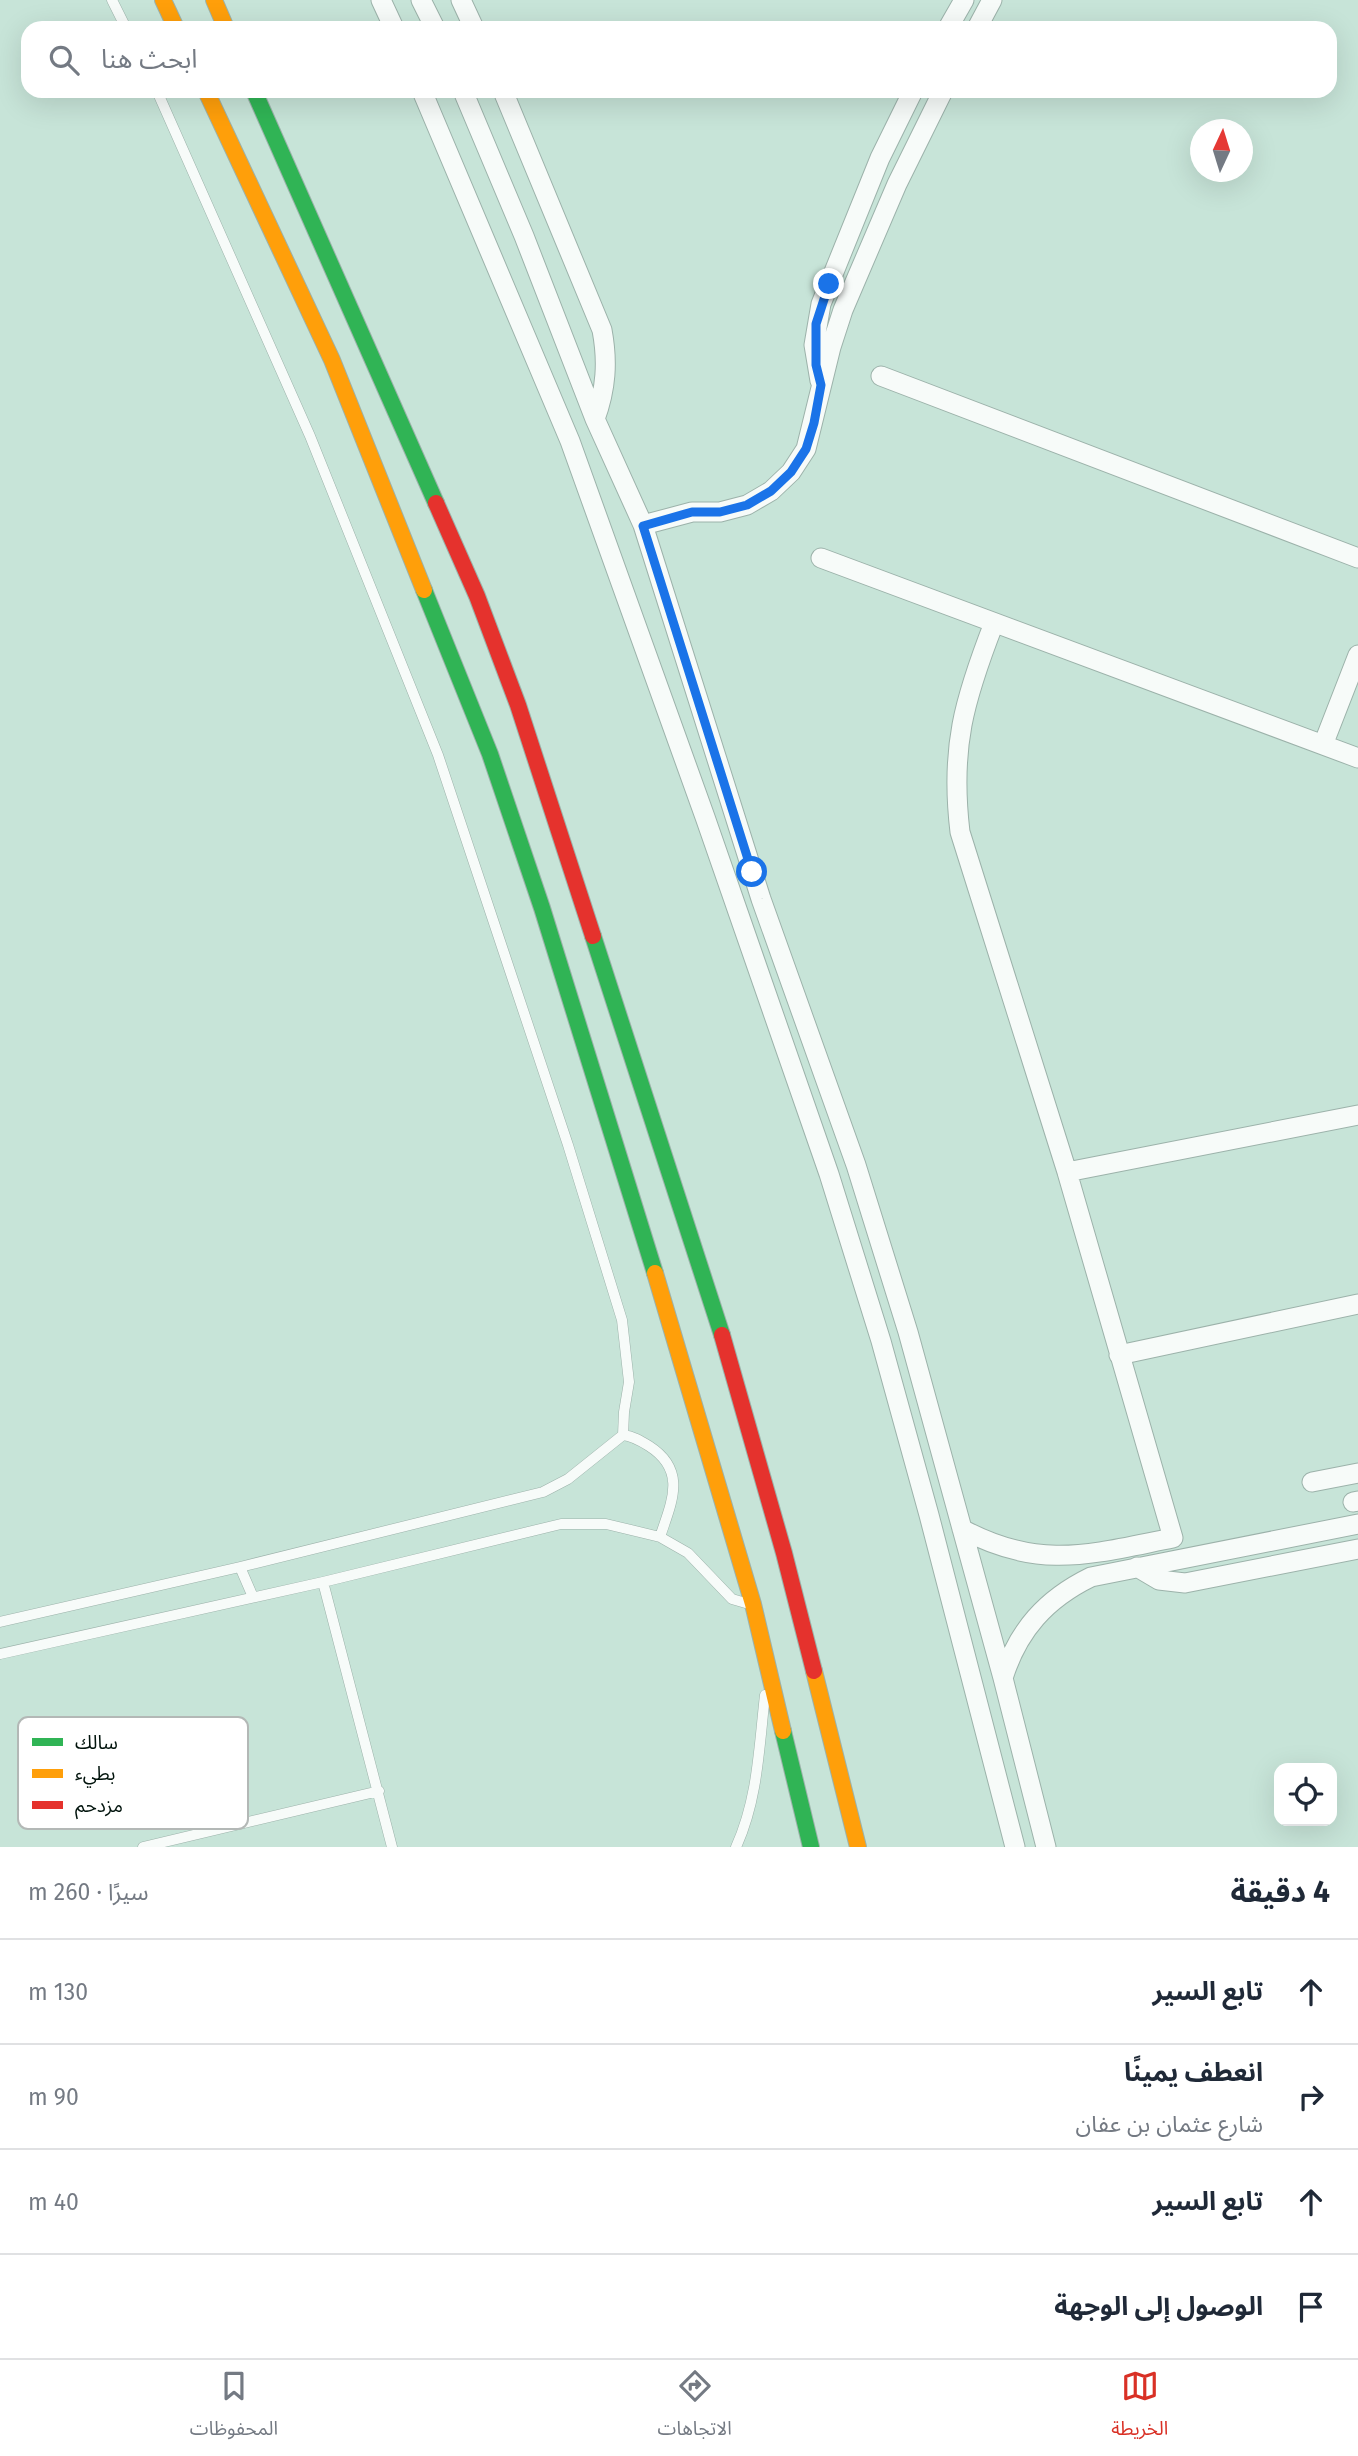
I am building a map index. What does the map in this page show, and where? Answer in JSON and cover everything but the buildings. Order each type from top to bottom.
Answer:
[{"type":"street","points":[[163,0],[173,21]]},
{"type":"street","points":[[214,0],[223,21]]},
{"type":"street","points":[[381,0],[391,21]]},
{"type":"street","points":[[421,0],[432,21]]},
{"type":"street","points":[[461,0],[471,21]]},
{"type":"street","points":[[952,21],[964,0]]},
{"type":"street","points":[[981,21],[992,0]]},
{"type":"street","points":[[209,98],[332,360],[489,754],[542,908],[646,1239],[753,1605],[811,1847]]},
{"type":"street","points":[[257,98],[477,596],[518,705],[727,1350],[784,1553],[858,1847]]},
{"type":"street","points":[[425,98],[570,441],[829,1174],[906,1435],[968,1661],[1015,1847]]},
{"type":"street","points":[[466,98],[524,236],[595,419],[643,526],[761,899],[856,1165],[908,1332],[1003,1678],[1046,1847]]},
{"type":"street","points":[[506,98],[602,330],[606,373],[601,404],[595,419]]},
{"type":"street","points":[[821,385],[814,345],[821,304],[871,180],[910,98]]},
{"type":"street","points":[[643,526],[692,512],[720,512],[747,505],[771,491],[791,472],[806,449],[835,335],[858,274],[897,184],[940,98]]},
{"type":"street","points":[[881,376],[1358,558]]},
{"type":"street","points":[[821,558],[1358,758]]},
{"type":"street","points":[[962,1529],[1000,1547],[1020,1553],[1052,1556],[1084,1555],[1173,1538],[1067,1172],[961,832],[956,781],[960,730],[972,681],[994,623]]},
{"type":"street","points":[[1323,745],[1358,655]]},
{"type":"street","points":[[1067,1172],[1358,1115]]},
{"type":"street","points":[[1119,1355],[1358,1304]]},
{"type":"street","points":[[1312,1482],[1358,1473]]},
{"type":"street","points":[[1003,1678],[1017,1641],[1028,1624],[1049,1603],[1091,1577],[1358,1524]]},
{"type":"street","points":[[1137,1567],[1159,1580],[1185,1583],[1358,1549]]},
{"type":"lane","points":[[112,0],[122,21]]},
{"type":"lane","points":[[160,98],[310,436],[438,755],[564,1132],[622,1320],[629,1382],[623,1435]]},
{"type":"lane","points":[[0,1622],[240,1567],[543,1492],[574,1475],[623,1435],[631,1436],[655,1450],[666,1460],[672,1474],[674,1489],[660,1537]]},
{"type":"lane","points":[[0,1654],[323,1582],[561,1524],[606,1524],[660,1537],[688,1553],[732,1600],[753,1605]]},
{"type":"lane","points":[[240,1567],[253,1597]]},
{"type":"lane","points":[[323,1582],[393,1847]]},
{"type":"lane","points":[[736,1847],[750,1810],[756,1782],[768,1667]]},
{"type":"lane","points":[[248,1822],[379,1791]]},
{"type":"lane","points":[[144,1847],[220,1829]]},
{"type":"traffic: fast","points":[[257,98],[436,503]]},
{"type":"traffic: fast","points":[[424,590],[490,754],[542,908],[655,1273]]},
{"type":"traffic: fast","points":[[593,936],[722,1335]]},
{"type":"traffic: fast","points":[[783,1731],[811,1847]]},
{"type":"traffic: slow","points":[[163,0],[173,21]]},
{"type":"traffic: slow","points":[[214,0],[223,21]]},
{"type":"traffic: slow","points":[[209,98],[332,360],[424,590]]},
{"type":"traffic: slow","points":[[655,1273],[753,1604],[783,1731]]},
{"type":"traffic: slow","points":[[814,1671],[858,1847]]},
{"type":"traffic: jam","points":[[436,503],[477,596],[518,705],[593,936]]},
{"type":"traffic: jam","points":[[722,1335],[784,1553],[814,1671]]},
{"type":"route","points":[[752,872],[643,526],[692,512],[720,512],[747,505],[771,491],[791,472],[806,449],[814,423],[821,385],[814,345],[816,324],[829,284]]}]
